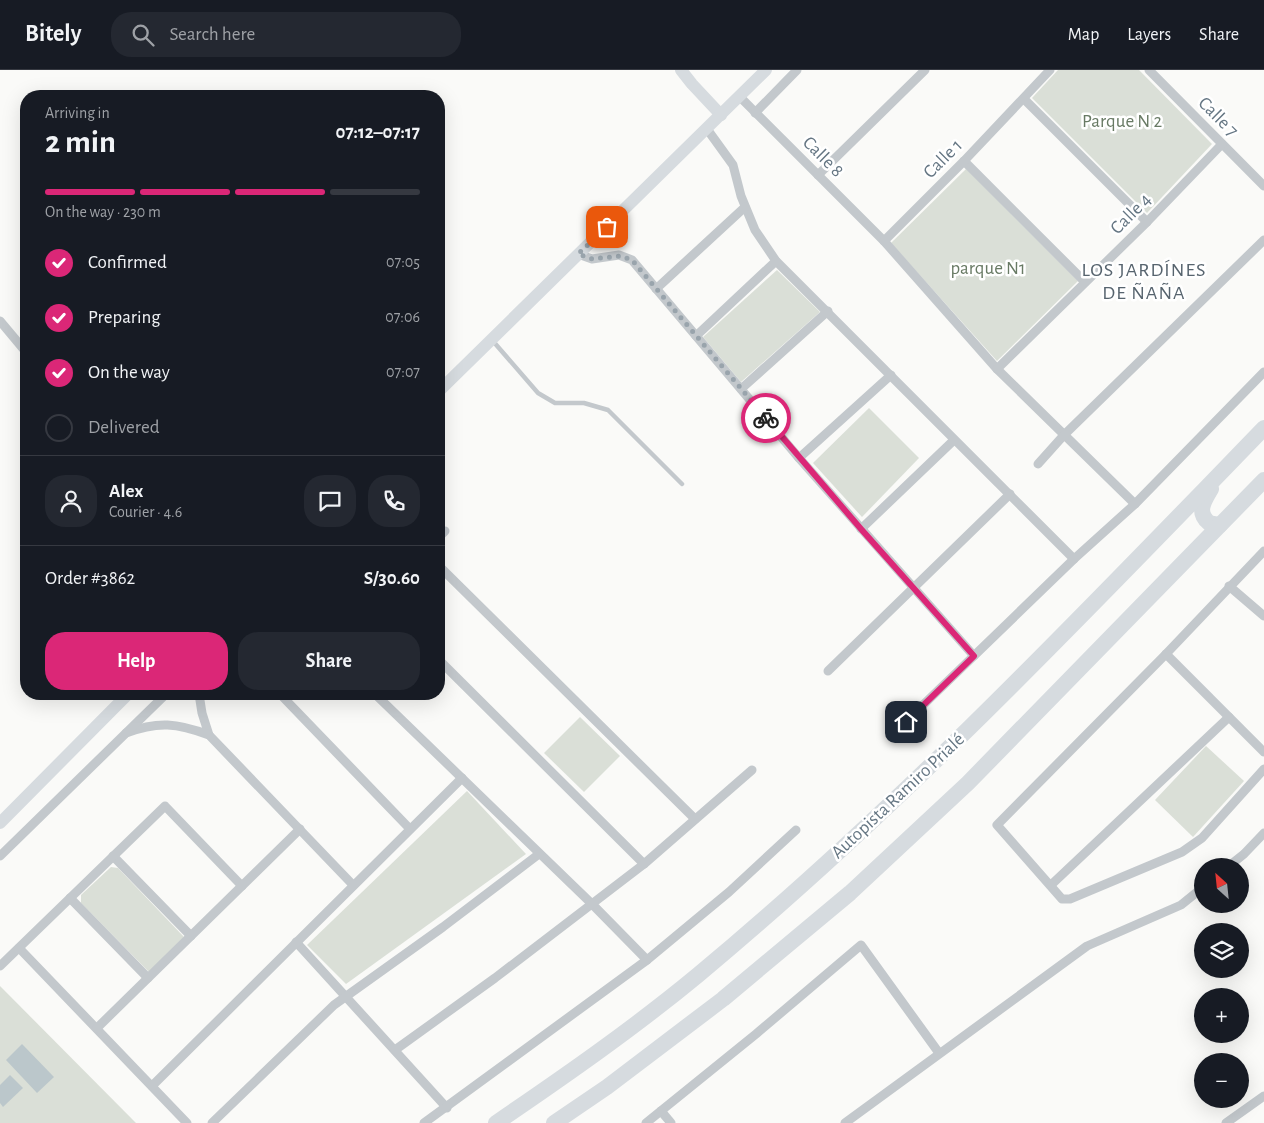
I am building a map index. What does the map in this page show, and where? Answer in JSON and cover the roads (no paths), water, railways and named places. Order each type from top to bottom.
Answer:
[{"type":"highway","name":"Autopista Ramiro Prialé","points":[[496,1123],[583,1064],[697,976],[823,867],[940,758],[1264,428]]},
{"type":"highway","points":[[1220,474],[1201,508],[1201,513],[1205,520],[1213,525],[1220,525]]},
{"type":"highway","name":"Autopista Ramiro Prialé","points":[[554,1123],[607,1087],[723,999],[850,893],[968,783],[1264,480]]},
{"type":"street","points":[[681,70],[721,115]]},
{"type":"street","points":[[445,385],[766,70]]},
{"type":"street","points":[[756,113],[797,70]]},
{"type":"street","points":[[818,175],[924,70]]},
{"type":"street","name":"Calle 1","points":[[884,241],[964,161],[1050,70]]},
{"type":"street","name":"Calle 7","points":[[1150,70],[1264,186]]},
{"type":"street","name":"Calle 8","points":[[740,97],[884,241],[997,370],[1135,504]]},
{"type":"street","points":[[1024,98],[1147,222]]},
{"type":"street","points":[[707,129],[733,165],[741,196],[755,230],[776,261],[1074,558]]},
{"type":"street","name":"Calle 4","points":[[997,370],[1147,222],[1222,144]]},
{"type":"street","points":[[964,161],[1085,282]]},
{"type":"street","points":[[656,289],[745,207]]},
{"type":"street","points":[[1038,464],[1064,435],[1264,240]]},
{"type":"street","points":[[578,254],[592,259],[620,256],[632,260],[799,458],[974,656]]},
{"type":"street","points":[[696,336],[776,261]]},
{"type":"street","points":[[741,389],[828,311]]},
{"type":"street","points":[[0,321],[20,345]]},
{"type":"street","points":[[892,735],[1074,558],[1135,504],[1264,372]]},
{"type":"street","points":[[799,458],[891,375]]},
{"type":"street","points":[[861,529],[954,440]]},
{"type":"street","points":[[828,671],[1010,494]]},
{"type":"street","points":[[1264,550],[1166,654],[996,825],[1062,899],[1070,899],[1182,852],[1202,838],[1264,769]]},
{"type":"street","points":[[445,572],[695,819]]},
{"type":"street","points":[[1229,586],[1264,616]]},
{"type":"street","points":[[1166,654],[1264,752]]},
{"type":"street","points":[[445,666],[644,864]]},
{"type":"street","points":[[0,823],[122,700]]},
{"type":"street","points":[[0,856],[160,700]]},
{"type":"street","points":[[200,700],[209,735]]},
{"type":"street","points":[[286,700],[410,829]]},
{"type":"street","points":[[382,700],[647,960]]},
{"type":"street","points":[[1051,885],[1229,717]]},
{"type":"street","points":[[126,733],[145,726],[167,725],[190,728],[209,735],[353,886]]},
{"type":"street","points":[[395,1050],[495,978],[644,864],[752,770]]},
{"type":"street","points":[[152,1086],[462,778]]},
{"type":"street","points":[[0,966],[165,806],[242,886]]},
{"type":"street","points":[[97,1028],[300,829]]},
{"type":"street","points":[[424,1123],[647,960],[729,892],[796,830]]},
{"type":"street","points":[[1239,858],[1264,833]]},
{"type":"street","points":[[212,1123],[346,996],[443,927],[540,854]]},
{"type":"street","points":[[113,856],[191,936]]},
{"type":"street","points":[[845,1123],[1087,946],[1181,905],[1194,894]]},
{"type":"street","points":[[70,898],[148,978]]},
{"type":"street","points":[[296,942],[447,1108]]},
{"type":"street","points":[[646,1123],[756,1034],[861,945],[939,1053]]},
{"type":"street","points":[[19,948],[187,1123]]},
{"type":"street","points":[[1226,1123],[1264,1096]]},
{"type":"street","points":[[661,1111],[671,1123]]},
{"type":"lane","points":[[492,339],[538,393],[555,403],[584,403],[608,410],[682,484]]},
{"type":"district","name":"LOS JARDÍNES DE ÑAÑA","points":[[1144,282]]},
{"type":"park label","name":"Parque N 2","points":[[1122,121]]},
{"type":"park label","name":"parque N1","points":[[988,268]]}]
